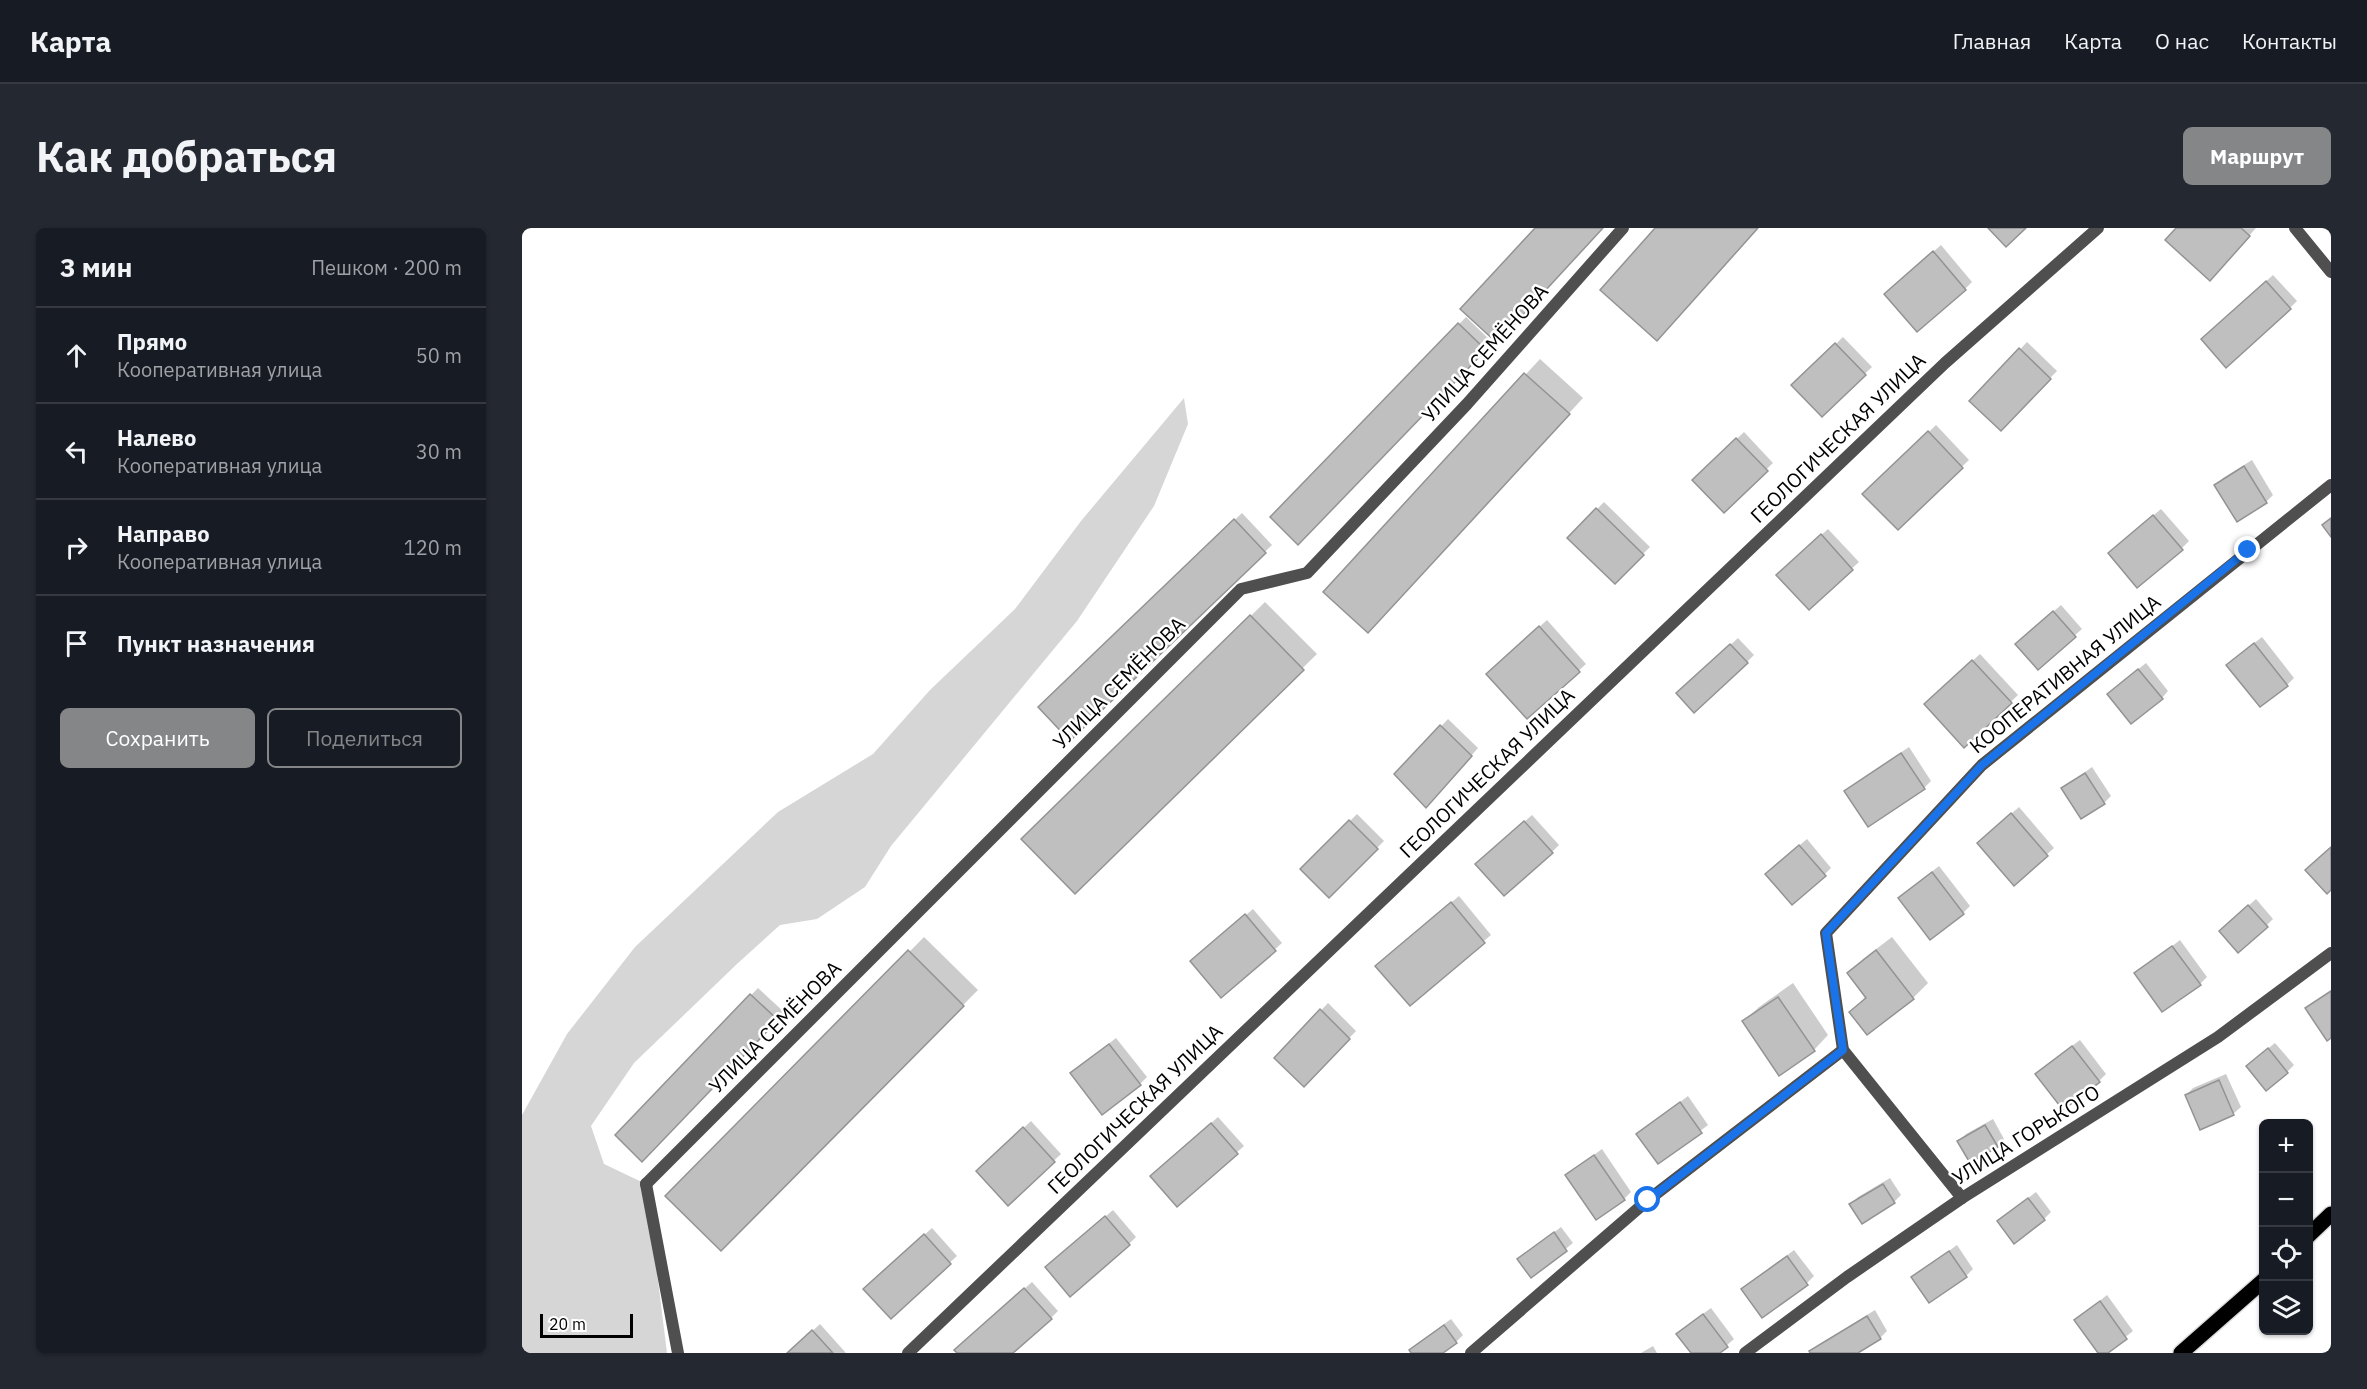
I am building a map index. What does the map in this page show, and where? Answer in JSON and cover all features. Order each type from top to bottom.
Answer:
[{"type":"main road","points":[[2313,1231],[2331,1214]]},
{"type":"main road","points":[[2181,1353],[2263,1281]]},
{"type":"street","name":"УЛИЦА СЕМЁНОВА","points":[[678,1353],[646,1184],[1241,589],[1307,573],[1467,404],[1623,228]]},
{"type":"street","name":"ГЕОЛОГИЧЕСКАЯ УЛИЦА","points":[[908,1353],[1946,363],[2098,228]]},
{"type":"street","points":[[2295,228],[2331,273]]},
{"type":"street","name":"КООПЕРАТИВНАЯ УЛИЦА","points":[[1843,1050],[1826,933],[1982,765],[2331,485]]},
{"type":"street","name":"УЛИЦА ГОРЬКОГО","points":[[1745,1353],[1847,1277],[1962,1198],[2218,1037],[2331,953]]},
{"type":"street","points":[[1471,1353],[1648,1200],[1843,1050],[1962,1198]]},
{"type":"shaded area","points":[[1184,398],[1188,424],[1154,506],[1077,621],[891,846],[865,887],[817,919],[780,925],[634,1063],[591,1126],[604,1164],[646,1184],[667,1353],[522,1353],[522,1115],[567,1034],[635,947],[778,812],[873,754],[930,690],[1015,609],[1081,521]]},
{"type":"building","points":[[1535,228],[1603,228],[1497,343],[1460,309]]},
{"type":"building","points":[[1655,228],[1758,228],[1657,341],[1600,290]]},
{"type":"building","points":[[1988,228],[2026,228],[2006,247]]},
{"type":"building","points":[[2176,228],[2241,228],[2250,236],[2210,281],[2165,240]]},
{"type":"building","points":[[1933,251],[1966,290],[1917,332],[1884,294]]},
{"type":"building","points":[[2266,281],[2291,309],[2226,368],[2201,339]]},
{"type":"building","points":[[1458,323],[1486,350],[1298,545],[1270,517]]},
{"type":"building","points":[[1835,343],[1866,375],[1822,417],[1791,385]]},
{"type":"building","points":[[2019,348],[2051,379],[2001,431],[1969,401]]},
{"type":"building","points":[[1524,373],[1570,414],[1368,633],[1323,592]]},
{"type":"building","points":[[1928,431],[1963,468],[1898,530],[1862,494]]},
{"type":"building","points":[[1736,438],[1768,471],[1724,513],[1692,480]]},
{"type":"building","points":[[2244,466],[2267,503],[2237,522],[2214,485]]},
{"type":"building","points":[[1596,508],[1644,555],[1615,584],[1567,538]]},
{"type":"building","points":[[2153,515],[2183,550],[2137,588],[2108,553]]},
{"type":"building","points":[[2331,518],[2331,537],[2322,525]]},
{"type":"building","points":[[1234,519],[1266,553],[1070,741],[1038,707]]},
{"type":"building","points":[[1821,534],[1853,570],[1809,610],[1776,575]]},
{"type":"building","points":[[2053,611],[2076,637],[2038,670],[2015,644]]},
{"type":"building","points":[[1250,615],[1304,670],[1075,894],[1021,839]]},
{"type":"building","points":[[1539,626],[1580,672],[1527,719],[1486,674]]},
{"type":"building","points":[[2254,643],[2288,686],[2260,707],[2226,665]]},
{"type":"building","points":[[1730,644],[1748,663],[1694,713],[1676,693]]},
{"type":"building","points":[[1972,660],[2012,703],[1964,748],[1924,704]]},
{"type":"building","points":[[2138,669],[2163,699],[2131,724],[2107,694]]},
{"type":"building","points":[[1440,725],[1472,756],[1426,808],[1394,774]]},
{"type":"building","points":[[1901,753],[1925,789],[1868,827],[1844,791]]},
{"type":"building","points":[[2085,773],[2105,804],[2081,819],[2061,788]]},
{"type":"building","points":[[2011,813],[2048,856],[2014,886],[1977,843]]},
{"type":"building","points":[[1349,820],[1378,849],[1329,898],[1300,869]]},
{"type":"building","points":[[1524,821],[1553,853],[1504,896],[1475,864]]},
{"type":"building","points":[[1799,845],[1826,876],[1792,905],[1765,874]]},
{"type":"building","points":[[2331,847],[2331,890],[2327,894],[2305,870]]},
{"type":"building","points":[[1932,872],[1964,914],[1930,940],[1898,898]]},
{"type":"building","points":[[1451,902],[1485,943],[1410,1006],[1375,966]]},
{"type":"building","points":[[2248,905],[2268,927],[2238,953],[2219,931]]},
{"type":"building","points":[[1245,914],[1276,951],[1221,998],[1190,961]]},
{"type":"building","points":[[2172,946],[2201,985],[2162,1012],[2134,973]]},
{"type":"building","points":[[908,950],[964,1006],[721,1251],[665,1196]]},
{"type":"building","points":[[1876,950],[1914,999],[1867,1035],[1849,1012],[1866,998],[1847,973]]},
{"type":"building","points":[[2331,991],[2331,1038],[2327,1041],[2305,1008]]},
{"type":"building","points":[[750,994],[778,1020],[642,1162],[615,1135]]},
{"type":"building","points":[[1778,997],[1815,1051],[1779,1076],[1742,1021]]},
{"type":"building","points":[[1320,1009],[1350,1039],[1304,1087],[1274,1058]]},
{"type":"building","points":[[1109,1044],[1141,1085],[1102,1115],[1070,1073]]},
{"type":"building","points":[[2072,1046],[2100,1082],[2063,1110],[2035,1074]]},
{"type":"building","points":[[2268,1048],[2288,1073],[2266,1091],[2246,1066]]},
{"type":"building","points":[[2219,1080],[2234,1115],[2200,1130],[2185,1095]]},
{"type":"building","points":[[1680,1102],[1702,1133],[1658,1164],[1636,1134]]},
{"type":"building","points":[[1211,1123],[1238,1154],[1177,1207],[1150,1176]]},
{"type":"building","points":[[1985,1125],[1998,1147],[1970,1163],[1957,1141]]},
{"type":"building","points":[[1023,1127],[1055,1162],[1008,1206],[976,1171]]},
{"type":"building","points":[[1594,1155],[1625,1200],[1596,1220],[1565,1175]]},
{"type":"building","points":[[1883,1184],[1895,1203],[1862,1224],[1849,1204]]},
{"type":"building","points":[[2028,1198],[2045,1220],[2014,1244],[1997,1221]]},
{"type":"building","points":[[1105,1216],[1130,1245],[1070,1297],[1045,1267]]},
{"type":"building","points":[[1554,1232],[1567,1251],[1531,1278],[1517,1259]]},
{"type":"building","points":[[924,1234],[951,1264],[891,1319],[863,1289]]},
{"type":"building","points":[[1949,1251],[1967,1277],[1929,1303],[1911,1277]]},
{"type":"building","points":[[1787,1256],[1808,1285],[1762,1318],[1741,1289]]},
{"type":"building","points":[[1024,1288],[1052,1319],[1013,1353],[957,1353],[954,1350]]},
{"type":"building","points":[[2100,1301],[2127,1339],[2108,1353],[2098,1353],[2074,1320]]},
{"type":"building","points":[[1703,1314],[1728,1347],[1720,1353],[1691,1353],[1676,1334]]},
{"type":"building","points":[[1867,1316],[1881,1339],[1858,1353],[1810,1353],[1809,1351]]},
{"type":"building","points":[[1444,1325],[1457,1343],[1443,1353],[1411,1353],[1409,1350]]},
{"type":"building","points":[[812,1330],[833,1353],[787,1353]]},
{"type":"route","points":[[1648,1200],[1843,1050],[1826,933],[1982,765],[2248,550]]}]
